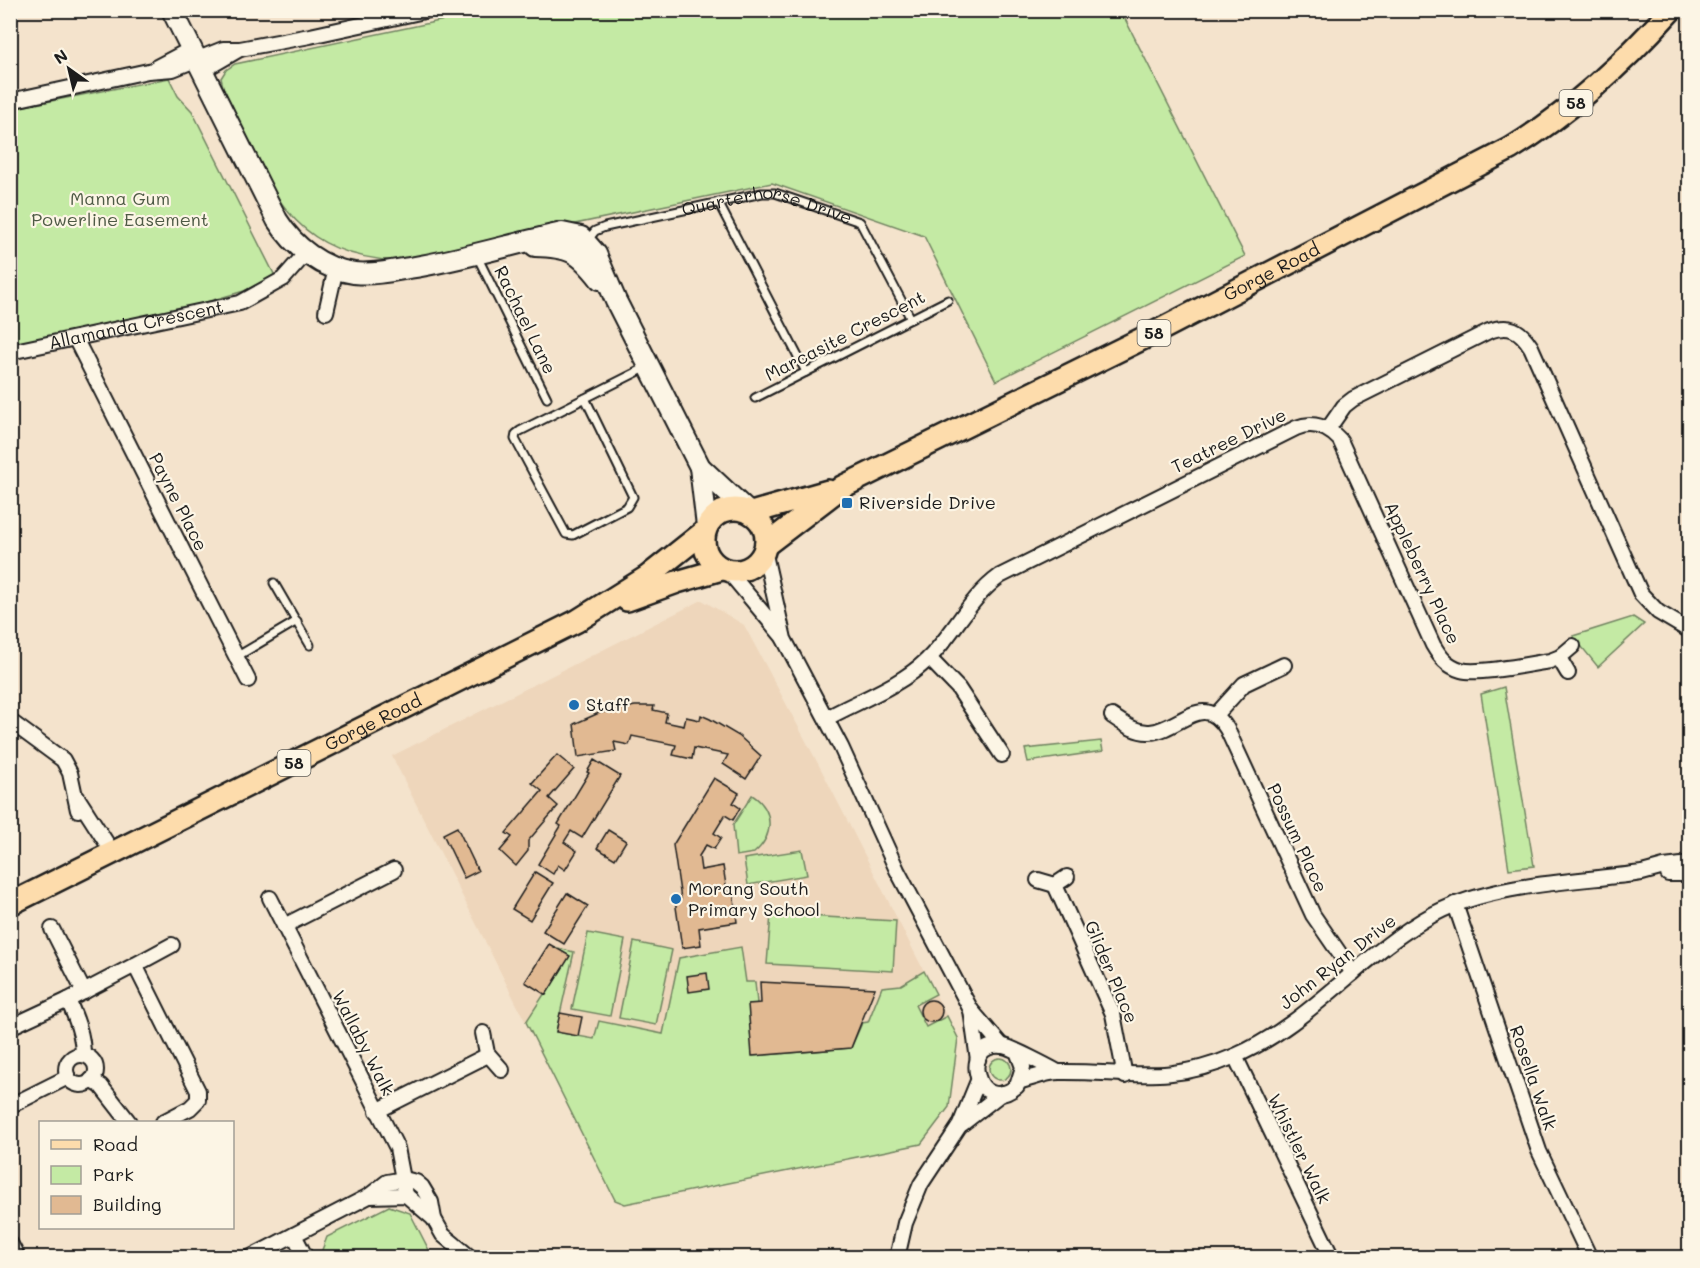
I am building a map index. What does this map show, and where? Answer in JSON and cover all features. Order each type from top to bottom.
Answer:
[{"type":"main road","name":"Gorge Road","points":[[749,513],[842,487],[1154,333],[1510,149],[1539,131],[1587,94],[1642,42],[1671,10]]},
{"type":"main road","name":"Gorge Road","points":[[765,548],[842,487]]},
{"type":"main road","name":"58","points":[[706,528],[720,513],[739,510],[749,513]]},
{"type":"main road","points":[[749,513],[761,524],[765,548]]},
{"type":"main road","name":"Gorge Road","points":[[577,621],[647,577],[706,528]]},
{"type":"main road","points":[[706,528],[705,549],[714,564],[725,570]]},
{"type":"main road","name":"58","points":[[725,570],[746,570],[754,565],[765,548]]},
{"type":"main road","name":"Gorge Road","points":[[10,904],[577,621],[677,582],[725,570]]},
{"type":"street","points":[[172,10],[277,220],[302,250],[336,268],[354,273],[377,273],[514,246],[582,248],[616,301],[700,467],[749,513]]},
{"type":"street","points":[[10,101],[197,60],[223,49],[240,49],[419,12]]},
{"type":"street","name":"Allamanda Crescent","points":[[10,352],[76,340],[232,305],[260,294],[302,250]]},
{"type":"street","points":[[326,312],[336,268]]},
{"type":"street","points":[[1328,429],[1344,406],[1353,399],[1489,331],[1505,327],[1517,330],[1531,347],[1641,594],[1658,612],[1689,631]]},
{"type":"street","name":"Payne Place","points":[[76,340],[248,680]]},
{"type":"street","name":"Teatree Drive","points":[[827,718],[909,674],[929,658],[977,595],[1000,576],[1296,428],[1310,425],[1328,429]]},
{"type":"street","name":"Appleberry Place","points":[[1328,429],[1340,440],[1346,450],[1433,645],[1443,659],[1460,670],[1473,671],[1551,662],[1560,658]]},
{"type":"street","points":[[700,467],[706,528]]},
{"type":"street","points":[[765,548],[784,639]]},
{"type":"street","points":[[725,570],[784,639],[827,718],[897,870],[971,1010],[1002,1046],[1018,1054],[1023,1067],[1021,1081],[1013,1089],[1002,1093],[960,1125]]},
{"type":"street","points":[[1568,673],[1560,658],[1573,646]]},
{"type":"street","points":[[929,658],[958,688],[1002,755]]},
{"type":"street","points":[[1112,716],[1133,729],[1149,732],[1196,713],[1215,715],[1244,677],[1284,665]]},
{"type":"street","name":"Possum Place","points":[[1215,715],[1227,729],[1318,925],[1353,973]]},
{"type":"street","points":[[10,721],[63,760],[70,773],[78,810]]},
{"type":"street","points":[[75,794],[113,853]]},
{"type":"street","name":"John Ryan Drive","points":[[1021,1081],[1058,1072],[1125,1076],[1173,1074],[1235,1056],[1279,1031],[1412,928],[1455,904],[1511,890],[1642,873],[1689,864]]},
{"type":"street","points":[[284,926],[394,870]]},
{"type":"street","name":"John Ryan Drive","points":[[1642,873],[1689,874]]},
{"type":"street","points":[[1038,880],[1055,885],[1067,877]]},
{"type":"street","name":"Glider Place","points":[[1055,885],[1113,1014],[1125,1076]]},
{"type":"street","name":"Wallaby Walk","points":[[270,898],[398,1152],[401,1179],[406,1195]]},
{"type":"street","name":"Rosella Walk","points":[[1455,904],[1539,1151],[1590,1257]]},
{"type":"street","points":[[52,929],[84,992]]},
{"type":"street","points":[[10,1027],[84,992],[172,945]]},
{"type":"street","points":[[135,965],[198,1091],[198,1100],[190,1108],[165,1121]]},
{"type":"street","points":[[68,1000],[77,1020],[83,1044],[83,1055]]},
{"type":"street","points":[[897,1257],[905,1222],[921,1184],[960,1125],[978,1081],[976,1067],[978,1060],[971,1010]]},
{"type":"street","points":[[483,1033],[488,1054],[502,1070]]},
{"type":"street","points":[[978,1060],[988,1049],[1002,1046]]},
{"type":"street","points":[[377,1111],[488,1054]]},
{"type":"street","name":"John Ryan Drive","points":[[1018,1054],[1058,1072]]},
{"type":"street","points":[[83,1055],[94,1063],[96,1072],[91,1080],[81,1085],[68,1077],[66,1068],[70,1060],[83,1055]]},
{"type":"street","name":"Whistler Walk","points":[[1235,1056],[1332,1257]]},
{"type":"street","points":[[10,1106],[68,1077]]},
{"type":"street","points":[[91,1080],[101,1086],[128,1121]]},
{"type":"street","points":[[978,1081],[989,1091],[1002,1093]]},
{"type":"street","points":[[249,1257],[369,1196],[385,1184],[401,1179],[416,1182],[424,1190],[431,1202],[434,1219],[444,1238],[471,1257]]},
{"type":"street","points":[[369,1196],[406,1195],[434,1219]]},
{"type":"street","points":[[294,1235],[306,1257]]},
{"type":"street","points":[[10,1244],[18,1257]]},
{"type":"lane","name":"Quarterhorse Drive","points":[[582,248],[595,231],[605,227],[718,202],[772,193],[858,221],[864,227],[911,319]]},
{"type":"lane","points":[[718,202],[806,372]]},
{"type":"lane","name":"Rachael Lane","points":[[476,254],[547,398]]},
{"type":"lane","name":"Marcasite Crescent","points":[[755,398],[948,300]]},
{"type":"lane","points":[[585,398],[633,497],[627,507],[573,535],[566,534],[516,439],[516,434],[585,398],[649,366]]},
{"type":"lane","points":[[274,583],[310,645]]},
{"type":"lane","points":[[236,657],[297,621]]},
{"type":"shaded area","name":"Morang South Primary School","points":[[702,600],[744,625],[823,773],[958,1038],[949,1107],[921,1144],[625,1204],[615,1200],[392,756]]},
{"type":"green space","points":[[487,11],[1121,11],[1245,256],[996,381],[924,236],[772,183],[397,261],[358,255],[328,244],[304,228],[284,207],[254,154],[224,91],[221,78],[226,70],[235,64]]},
{"type":"green space","name":"Manna Gum Powerline Easement","points":[[169,78],[178,96],[192,111],[275,276],[244,291],[189,307],[11,345],[10,109]]},
{"type":"green space","points":[[1633,617],[1644,624],[1598,667],[1573,636]]},
{"type":"green space","points":[[1504,687],[1534,866],[1509,869],[1481,694]]},
{"type":"green space","points":[[1101,741],[1103,751],[1028,762],[1025,749]]},
{"type":"green space","points":[[752,795],[765,808],[768,815],[768,831],[761,846],[754,853],[736,856],[733,825]]},
{"type":"green space","points":[[802,850],[807,875],[748,885],[744,859]]},
{"type":"green space","points":[[771,914],[896,921],[893,971],[767,964]]},
{"type":"green space","points":[[588,933],[625,940],[610,1016],[572,1009]]},
{"type":"green space","points":[[634,942],[672,950],[656,1025],[619,1018]]},
{"type":"green space","points":[[554,947],[574,952],[556,1032],[594,1039],[599,1021],[663,1034],[679,958],[741,947],[746,982],[755,982],[757,1003],[753,1056],[851,1048],[862,1023],[868,1022],[882,987],[901,985],[924,971],[936,994],[915,1005],[926,1027],[947,1016],[958,1038],[949,1107],[921,1144],[625,1204],[615,1200],[526,1022],[569,956]]},
{"type":"green space","points":[[1000,1058],[1008,1061],[1011,1069],[1008,1077],[1000,1080],[992,1077],[989,1069],[992,1061]]},
{"type":"green space","points":[[389,1206],[410,1213],[431,1254],[436,1257],[326,1257],[322,1250],[327,1237]]},
{"type":"building","points":[[635,706],[654,706],[653,710],[667,713],[665,722],[684,726],[686,717],[700,720],[701,715],[739,736],[761,756],[746,779],[723,764],[728,755],[694,748],[692,759],[673,755],[676,745],[632,736],[629,745],[614,742],[616,751],[578,757],[574,724],[599,713]]},
{"type":"building","points":[[557,755],[574,769],[549,798],[558,806],[528,841],[528,851],[516,866],[500,851],[512,837],[506,833],[542,791],[532,783]]},
{"type":"building","points":[[594,760],[620,776],[582,838],[571,831],[564,842],[577,851],[565,870],[558,865],[553,874],[538,864],[561,826],[558,824],[589,773],[587,772]]},
{"type":"building","points":[[714,778],[739,793],[733,803],[740,808],[733,820],[725,815],[714,833],[721,838],[714,849],[706,845],[699,856],[701,870],[723,866],[727,892],[733,891],[737,922],[699,928],[701,945],[682,948],[675,900],[681,899],[673,845]]},
{"type":"building","points":[[457,827],[478,871],[464,878],[443,834]]},
{"type":"building","points":[[608,830],[626,841],[615,859],[597,848]]},
{"type":"building","points":[[535,872],[553,883],[530,920],[512,909]]},
{"type":"building","points":[[567,893],[588,906],[564,944],[543,931]]},
{"type":"building","points":[[549,944],[570,956],[546,995],[525,982]]},
{"type":"building","points":[[707,973],[709,989],[689,992],[687,976]]},
{"type":"building","points":[[760,982],[875,988],[851,1048],[752,1056],[748,1004],[761,1003]]},
{"type":"building","points":[[931,1000],[939,1003],[942,1011],[939,1019],[931,1022],[923,1019],[920,1011],[923,1003]]},
{"type":"building","points":[[560,1013],[582,1017],[578,1036],[556,1032]]},
{"type":"place","name":"Riverside Drive","points":[[847,503]]},
{"type":"place","name":"Staff","points":[[574,705]]},
{"type":"place","name":"Morang South Primary School","points":[[676,899]]}]
